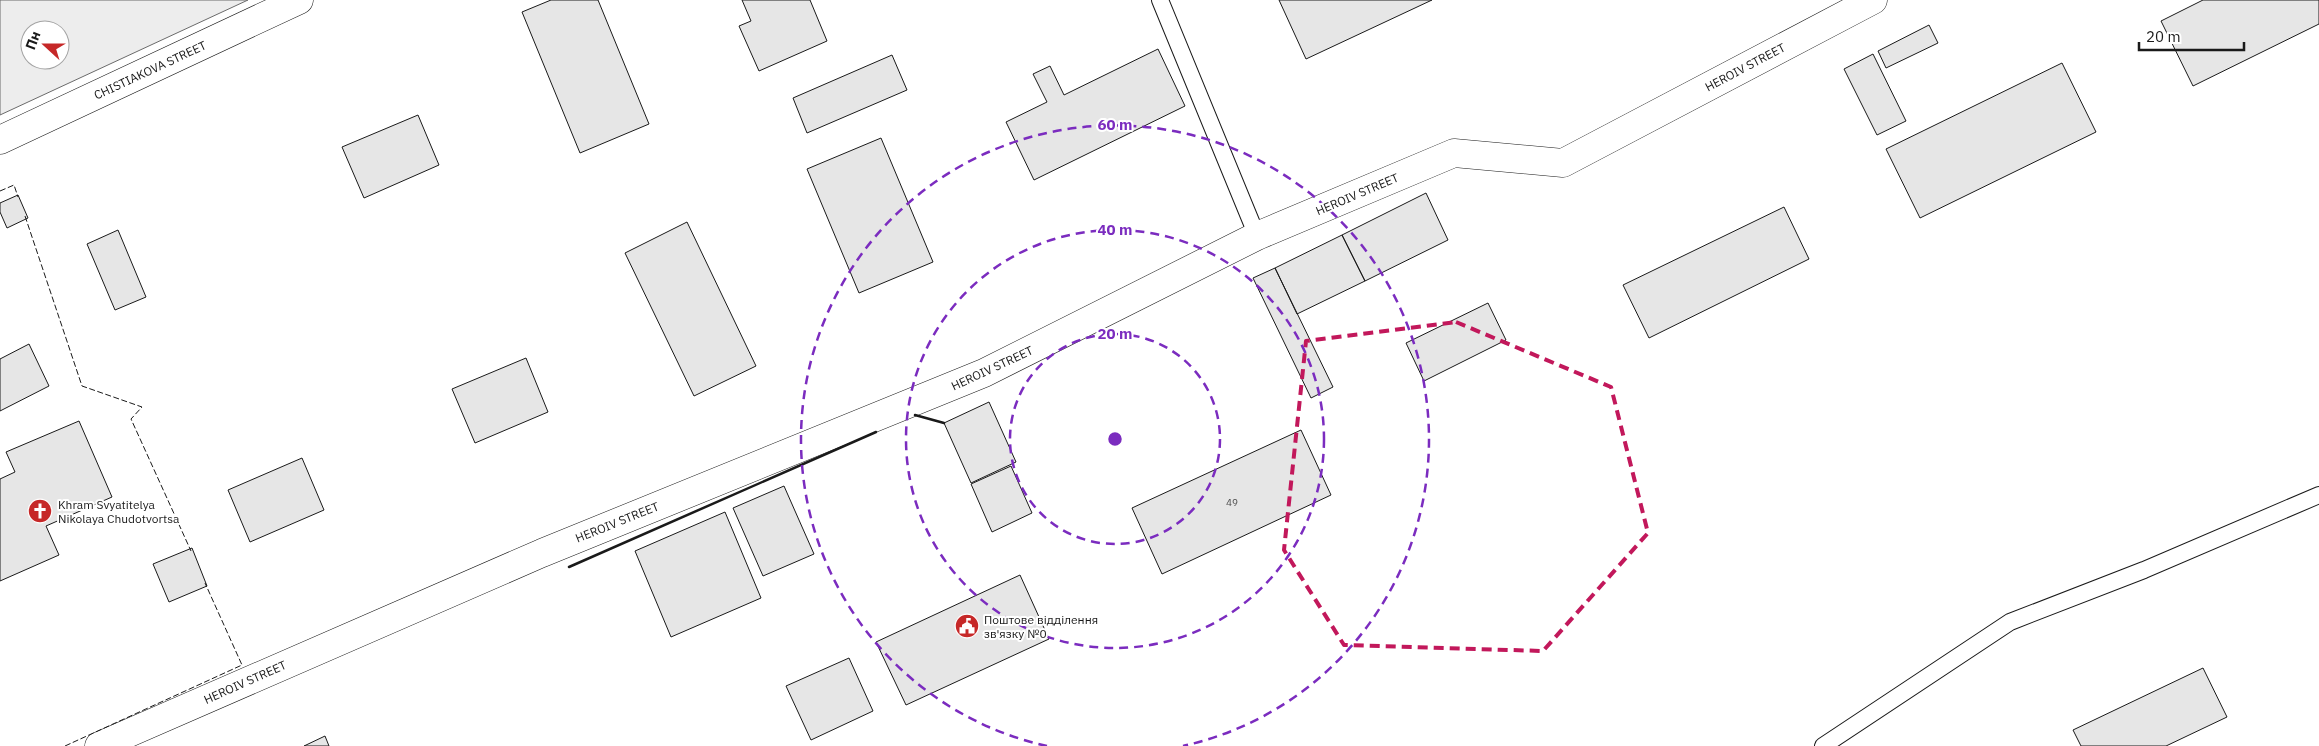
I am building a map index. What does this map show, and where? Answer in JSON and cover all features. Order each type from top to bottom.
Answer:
[{"type":"street","name":"CHISTIAKOVA STREET","points":[[0,140],[299,0]]},
{"type":"street","name":"HEROIV STREET","points":[[99,746],[542,553],[984,373],[1257,236],[1454,153],[1563,163],[1873,0]]},
{"type":"lane","points":[[1160,0],[1257,236]]},
{"type":"lane","points":[[1823,746],[2010,622],[2144,570],[2319,495]]},
{"type":"highlighted area","points":[[1456,322],[1611,387],[1648,533],[1543,651],[1344,645],[1284,550],[1306,341]]},
{"type":"shaded area","points":[[0,0],[248,0],[0,115]]},
{"type":"building","points":[[551,0],[598,0],[649,124],[580,153],[522,12]]},
{"type":"building","points":[[742,0],[810,0],[827,41],[759,71],[739,26],[751,21]]},
{"type":"building","points":[[1279,0],[1432,0],[1306,59]]},
{"type":"building","points":[[2203,0],[2319,0],[2319,24],[2193,86],[2161,21]]},
{"type":"building","points":[[1929,25],[1938,43],[1886,68],[1878,51]]},
{"type":"building","points":[[1158,49],[1185,106],[1034,180],[1006,122],[1047,102],[1033,74],[1050,66],[1064,95]]},
{"type":"building","points":[[1873,54],[1906,121],[1877,135],[1844,69]]},
{"type":"building","points":[[892,55],[907,90],[807,133],[793,98]]},
{"type":"building","points":[[2062,63],[2096,132],[1920,218],[1886,149]]},
{"type":"building","points":[[418,115],[439,165],[364,198],[342,147]]},
{"type":"building","points":[[881,138],[933,262],[859,293],[807,169]]},
{"type":"building","points":[[1426,193],[1448,240],[1365,281],[1342,235]]},
{"type":"building","points":[[18,195],[28,218],[7,228],[0,212],[0,203]]},
{"type":"building","points":[[1784,207],[1809,259],[1649,338],[1623,285]]},
{"type":"building","points":[[687,222],[756,366],[694,396],[625,253]]},
{"type":"building","points":[[118,230],[146,297],[115,310],[87,244]]},
{"type":"building","points":[[1342,235],[1365,281],[1297,314],[1275,268]]},
{"type":"building","points":[[1275,268],[1333,387],[1311,398],[1253,278]]},
{"type":"building","points":[[1488,303],[1506,340],[1424,381],[1406,343]]},
{"type":"building","points":[[29,344],[49,386],[0,411],[0,359]]},
{"type":"building","points":[[526,358],[548,412],[475,443],[452,389]]},
{"type":"building","points":[[989,402],[1016,462],[971,483],[944,423]]},
{"type":"building","name":"Khram Svyatitelya Nikolaya Chudotvortsa","points":[[79,421],[112,497],[46,526],[59,555],[0,581],[0,479],[15,472],[6,452]]},
{"type":"building","points":[[1301,430],[1331,495],[1162,574],[1132,508]]},
{"type":"building","points":[[302,458],[324,510],[250,542],[228,490]]},
{"type":"building","points":[[1011,466],[1032,513],[992,532],[971,484]]},
{"type":"building","points":[[784,486],[814,554],[763,576],[733,508]]},
{"type":"building","points":[[725,512],[761,598],[671,637],[635,551]]},
{"type":"building","points":[[192,548],[207,586],[169,602],[153,564]]},
{"type":"building","points":[[1020,575],[1049,639],[906,705],[876,642]]},
{"type":"building","points":[[849,658],[873,711],[811,740],[786,686]]},
{"type":"building","points":[[2203,668],[2227,717],[2166,746],[2081,746],[2073,730]]},
{"type":"building","points":[[325,736],[329,746],[304,746]]},
{"type":"fence","points":[[0,191],[14,185],[18,197]]},
{"type":"fence","points":[[25,216],[82,386],[142,407],[131,419],[191,551]]},
{"type":"fence","points":[[65,746],[242,665],[205,583]]},
{"type":"wall","points":[[915,415],[944,423]]},
{"type":"wall","points":[[569,567],[876,432]]},
{"type":"place","name":"Khram Svyatitelya Nikolaya Chudotvortsa","points":[[40,511]]},
{"type":"place","name":"Поштове відділення зв'язку №0","points":[[967,626]]}]
